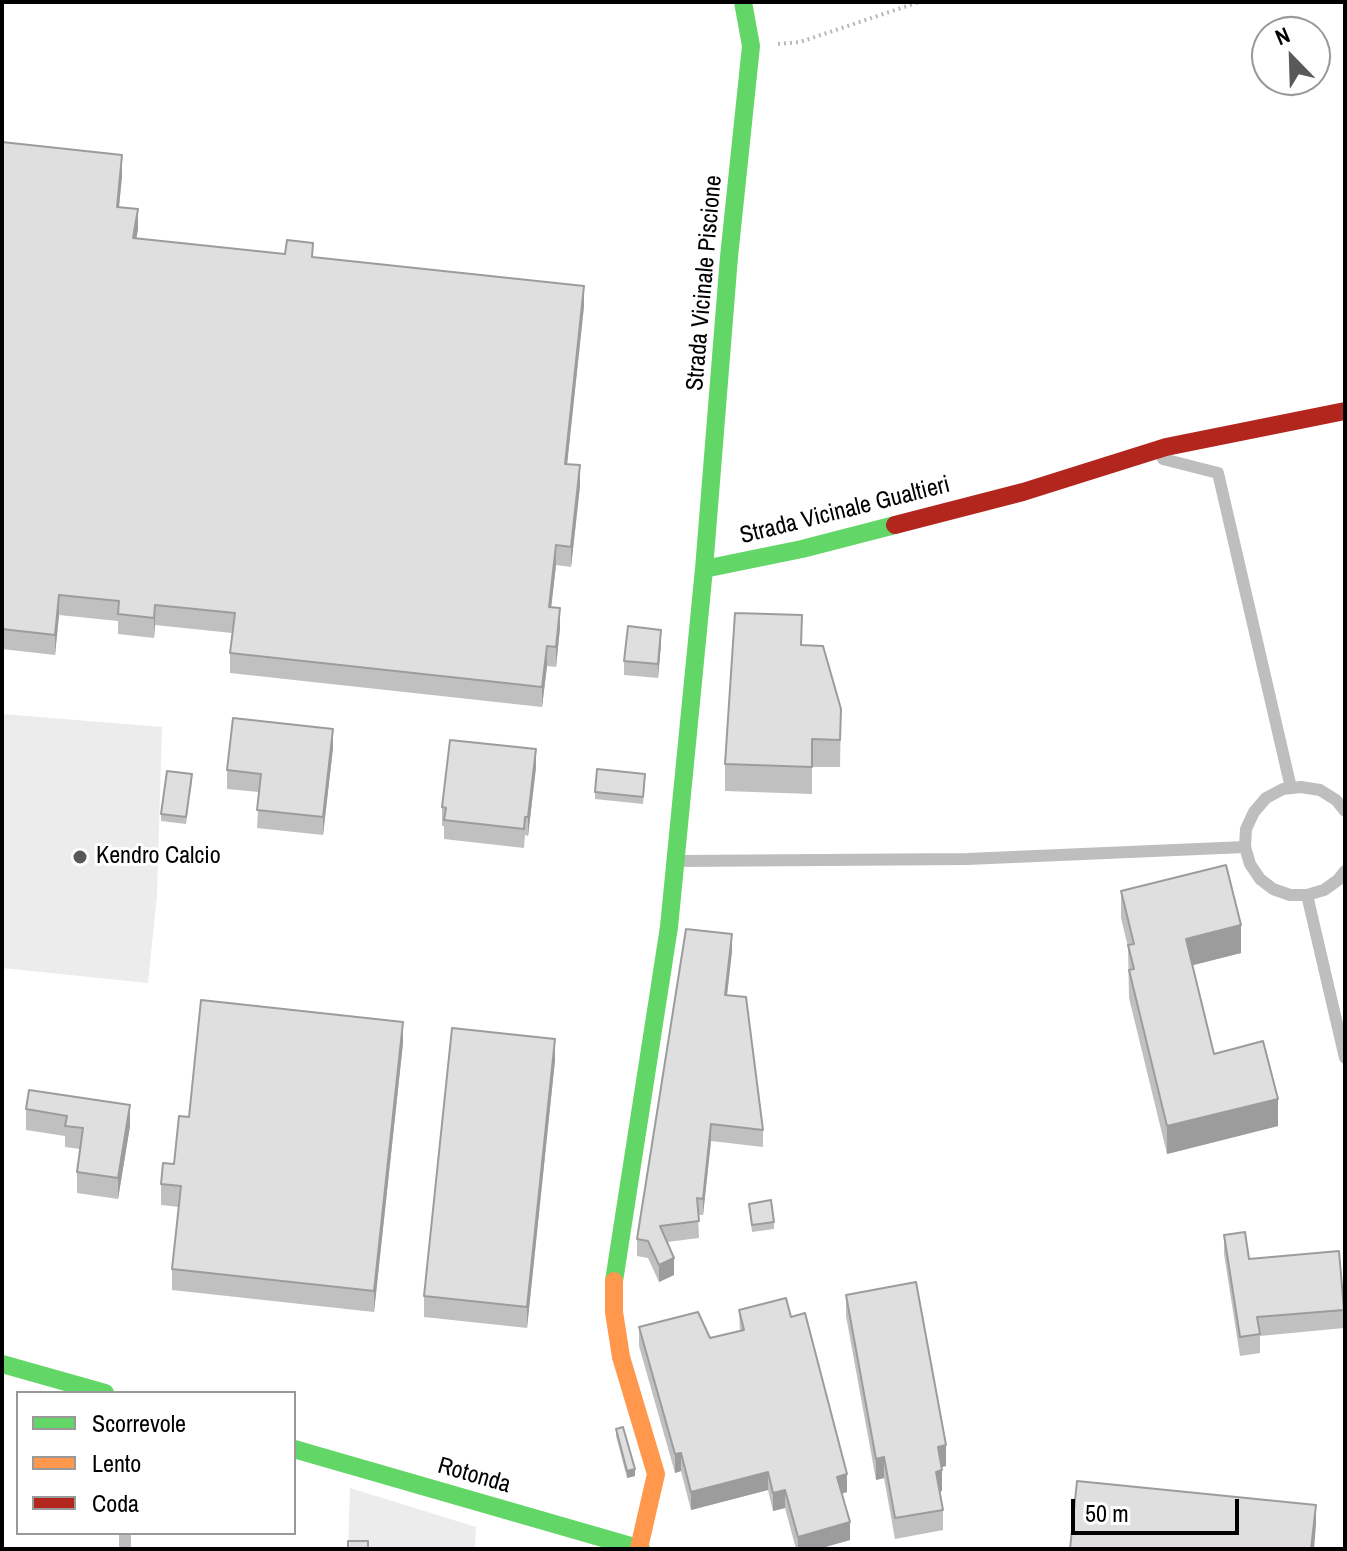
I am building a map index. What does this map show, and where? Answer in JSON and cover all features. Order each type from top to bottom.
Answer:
[{"type":"street","name":"Strada Vicinale Piscione","points":[[704,569],[729,257],[751,46],[743,2]]},
{"type":"street","name":"Strada Vicinale Gualtieri","points":[[704,569],[802,549],[1023,492],[1181,444],[1345,411]]},
{"type":"street","points":[[640,1549],[656,1474],[621,1357],[614,1312],[614,1271],[669,927],[704,569]]},
{"type":"street","points":[[2,1364],[98,1391]]},
{"type":"street","name":"Rotonda","points":[[296,1450],[640,1549]]},
{"type":"lane","points":[[1143,454],[1218,473],[1291,788]]},
{"type":"lane","points":[[1345,811],[1336,800],[1320,790],[1291,788],[1266,798],[1254,812],[1246,829],[1245,847],[1250,864],[1260,879],[1273,889],[1290,895],[1307,895],[1324,890],[1345,871]]},
{"type":"lane","points":[[675,861],[967,859],[1245,847]]},
{"type":"lane","points":[[1307,895],[1345,1058]]},
{"type":"path","points":[[751,46],[800,42],[919,2]]},
{"type":"shaded area","name":"Kendro Calcio","points":[[2,714],[162,727],[157,895],[148,983],[2,968]]},
{"type":"shaded area","points":[[350,1488],[476,1527],[475,1549],[348,1549]]},
{"type":"building","points":[[2,142],[122,155],[117,207],[138,209],[133,238],[285,254],[287,240],[313,243],[312,257],[584,286],[565,464],[580,465],[571,547],[556,545],[549,607],[560,608],[556,647],[547,646],[542,687],[230,653],[235,613],[155,605],[154,618],[118,614],[119,601],[59,595],[55,635],[2,629]]},
{"type":"building","points":[[735,613],[802,615],[801,645],[823,646],[841,709],[840,740],[812,739],[812,767],[725,764]]},
{"type":"building","points":[[628,626],[661,630],[658,664],[624,661]]},
{"type":"building","points":[[233,718],[333,729],[323,817],[257,810],[261,774],[227,770]]},
{"type":"building","points":[[450,740],[536,749],[524,829],[444,820],[446,808],[442,807]]},
{"type":"building","points":[[597,769],[645,774],[643,797],[595,792]]},
{"type":"building","points":[[167,771],[192,774],[186,817],[161,814]]},
{"type":"building","points":[[1226,865],[1241,925],[1186,939],[1214,1054],[1263,1041],[1278,1099],[1167,1126],[1129,970],[1134,969],[1128,945],[1134,944],[1121,891]]},
{"type":"building","points":[[686,929],[732,934],[725,995],[746,997],[763,1130],[711,1124],[703,1199],[697,1198],[699,1221],[660,1226],[674,1258],[659,1265],[648,1241],[637,1239]]},
{"type":"building","points":[[201,1000],[403,1022],[374,1291],[172,1269],[181,1186],[161,1184],[163,1163],[174,1164],[179,1116],[189,1117]]},
{"type":"building","points":[[452,1028],[555,1039],[527,1307],[424,1296]]},
{"type":"building","points":[[29,1090],[130,1105],[118,1178],[77,1172],[83,1128],[65,1126],[67,1116],[26,1109]]},
{"type":"building","points":[[771,1200],[774,1222],[752,1225],[749,1204]]},
{"type":"building","points":[[1245,1232],[1249,1259],[1339,1251],[1344,1310],[1257,1317],[1260,1334],[1240,1337],[1224,1235]]},
{"type":"building","points":[[916,1282],[946,1445],[938,1447],[942,1470],[936,1472],[943,1510],[895,1518],[884,1457],[876,1459],[846,1295]]},
{"type":"building","points":[[786,1298],[791,1317],[805,1313],[847,1474],[837,1477],[850,1522],[798,1537],[785,1490],[773,1493],[768,1472],[691,1492],[681,1453],[675,1454],[639,1327],[698,1312],[710,1338],[744,1330],[739,1310]]},
{"type":"building","points":[[623,1427],[635,1469],[627,1471],[616,1429]]},
{"type":"building","points":[[1077,1481],[1316,1505],[1311,1549],[1070,1549]]},
{"type":"building","points":[[348,1541],[368,1541],[368,1549],[348,1549]]},
{"type":"traffic: fast","points":[[704,569],[729,257],[751,46],[743,2]]},
{"type":"traffic: fast","points":[[614,1281],[669,927],[704,569],[802,549],[895,525]]},
{"type":"traffic: fast","points":[[2,1364],[98,1391]]},
{"type":"traffic: fast","points":[[296,1450],[641,1549]]},
{"type":"traffic: slow","points":[[614,1281],[614,1312],[621,1357],[656,1474],[639,1548]]},
{"type":"traffic: jam","points":[[895,525],[1023,492],[1166,447],[1345,411]]},
{"type":"place","name":"Kendro Calcio","points":[[80,857]]}]
